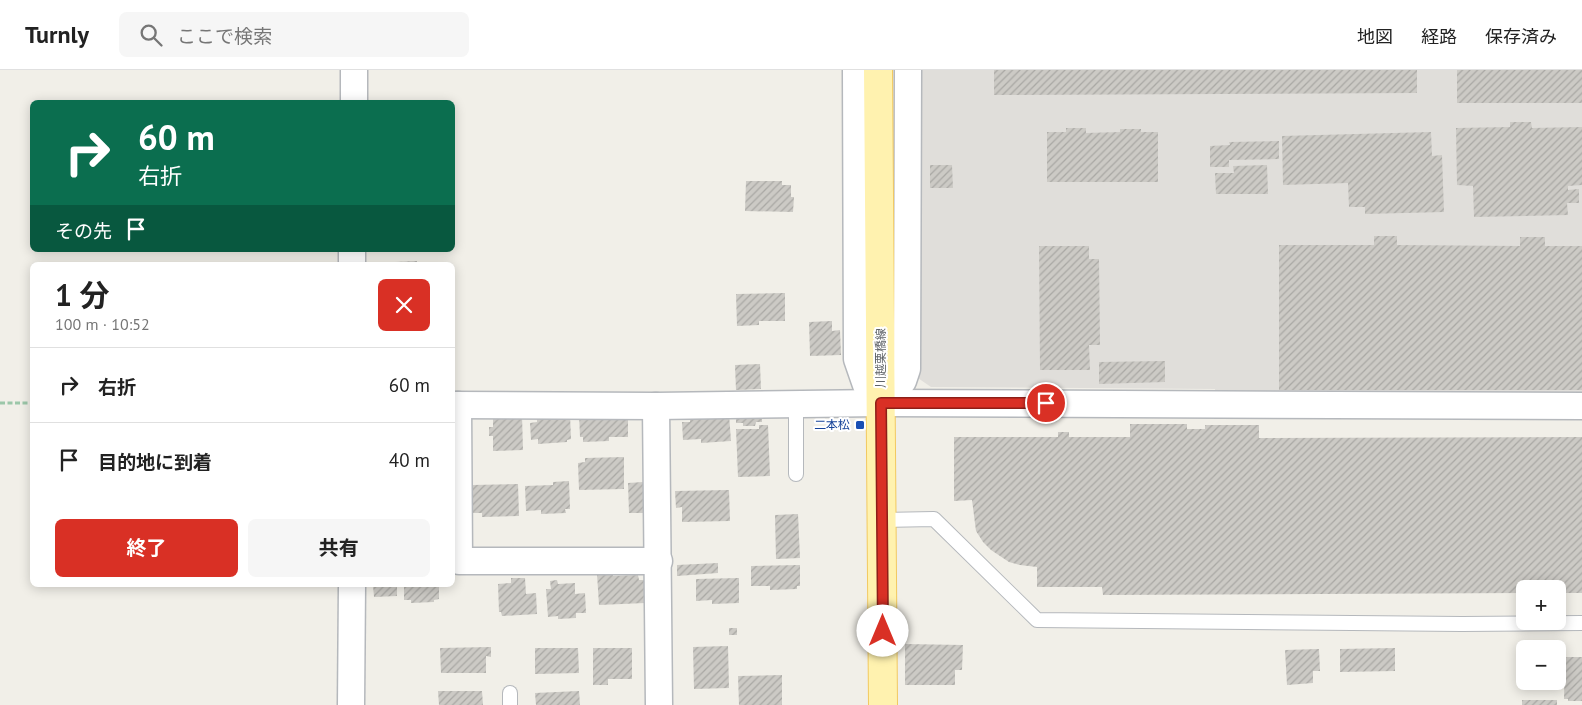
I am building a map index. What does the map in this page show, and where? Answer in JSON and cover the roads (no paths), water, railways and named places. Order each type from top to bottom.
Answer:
[{"type":"main road","name":"川越栗橋線","points":[[878,70],[883,705]]},
{"type":"street","points":[[354,70],[354,100]]},
{"type":"street","points":[[856,70],[857,359],[866,384],[881,403]]},
{"type":"street","points":[[881,403],[903,381],[907,369],[908,70]]},
{"type":"street","points":[[659,561],[459,561],[455,405],[656,406],[881,403],[1582,406]]},
{"type":"street","points":[[656,406],[659,705]]},
{"type":"street","points":[[351,705],[352,587]]},
{"type":"lane","points":[[796,404],[796,474]]},
{"type":"lane","points":[[882,520],[934,519],[1037,620],[1462,624],[1582,623]]},
{"type":"place","name":"二本松","points":[[860,425]]}]
